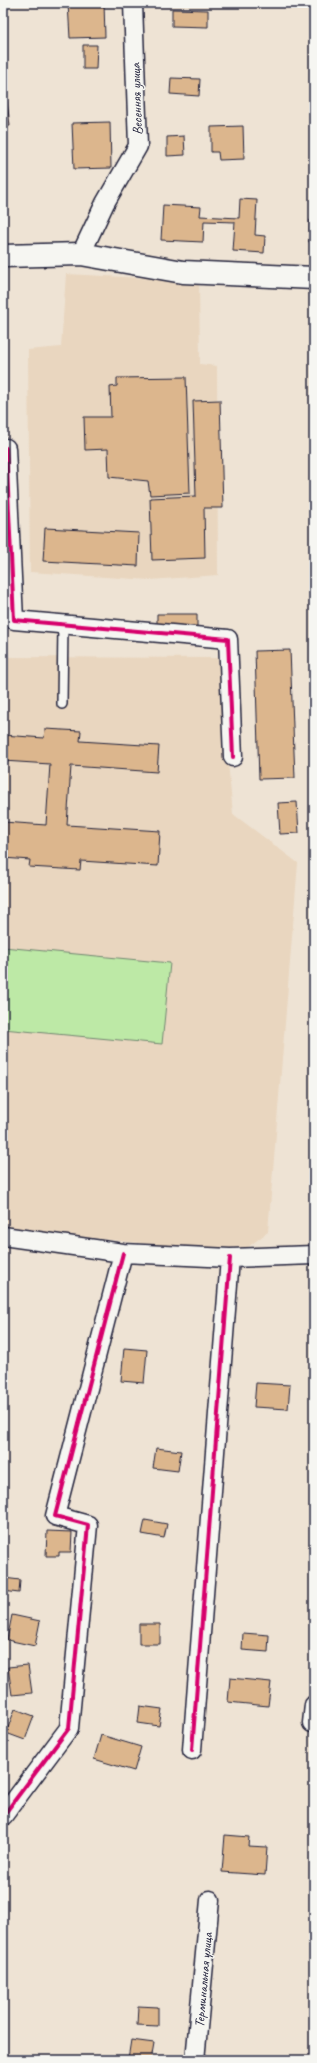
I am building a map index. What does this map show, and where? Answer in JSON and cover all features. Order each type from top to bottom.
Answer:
[{"type":"street","name":"Весенняя улица","points":[[81,254],[105,203],[138,146],[133,3]]},
{"type":"street","points":[[3,256],[81,254],[183,272],[314,278]]},
{"type":"street","points":[[3,448],[6,448],[9,619],[228,639],[234,757]]},
{"type":"street","points":[[3,1236],[123,1253],[230,1258],[314,1255]]},
{"type":"street","points":[[3,1816],[69,1728],[88,1525],[55,1516],[123,1253]]},
{"type":"street","points":[[192,1750],[230,1258]]},
{"type":"street","name":"Терминальная улица","points":[[195,2060],[210,1900]]},
{"type":"lane","points":[[62,704],[63,624]]},
{"type":"shaded area","points":[[66,274],[199,281],[200,364],[217,366],[218,575],[150,580],[30,572],[28,350],[61,347]]},
{"type":"shaded area","points":[[3,657],[218,658],[233,814],[298,863],[268,1232],[240,1253],[3,1229]]},
{"type":"green space","points":[[3,947],[170,963],[162,1044],[3,1029]]},
{"type":"building","points":[[68,3],[104,3],[105,37],[70,38]]},
{"type":"building","points":[[172,9],[208,10],[208,27],[172,26]]},
{"type":"building","points":[[83,45],[97,45],[96,69],[83,69]]},
{"type":"building","points":[[171,78],[200,79],[199,96],[170,94]]},
{"type":"building","points":[[7,101],[10,126],[3,126],[3,102]]},
{"type":"building","points":[[110,122],[111,168],[74,169],[72,123]]},
{"type":"building","points":[[243,126],[244,159],[219,160],[218,152],[211,152],[211,127]]},
{"type":"building","points":[[184,136],[185,155],[167,156],[167,137]]},
{"type":"building","points":[[240,199],[257,200],[255,235],[265,236],[264,253],[233,251],[235,222],[204,221],[203,242],[161,240],[163,205],[201,207],[200,216],[239,218]]},
{"type":"building","points":[[310,220],[314,220],[314,243],[309,242]]},
{"type":"building","points":[[186,377],[190,493],[150,495],[148,481],[109,477],[108,449],[85,450],[84,417],[111,417],[110,387],[117,386],[117,378]]},
{"type":"building","points":[[220,400],[223,508],[204,508],[205,558],[152,560],[150,498],[196,496],[193,401]]},
{"type":"building","points":[[45,528],[139,533],[138,566],[43,561]]},
{"type":"building","points":[[157,614],[197,614],[197,629],[157,630]]},
{"type":"building","points":[[290,650],[295,778],[259,779],[255,651]]},
{"type":"building","points":[[45,729],[81,731],[80,741],[159,746],[157,772],[71,766],[67,825],[160,831],[158,866],[81,861],[80,870],[29,867],[30,860],[3,858],[3,822],[46,825],[50,764],[3,761],[3,735],[44,738]]},
{"type":"building","points":[[297,802],[299,833],[280,834],[278,803]]},
{"type":"building","points":[[124,1348],[147,1350],[144,1383],[121,1381]]},
{"type":"building","points":[[256,1383],[290,1385],[288,1409],[254,1407]]},
{"type":"building","points":[[156,1448],[181,1451],[178,1471],[153,1468]]},
{"type":"building","points":[[145,1520],[167,1524],[164,1538],[142,1534]]},
{"type":"building","points":[[47,1531],[72,1532],[71,1552],[59,1552],[59,1556],[46,1556]]},
{"type":"building","points":[[4,1578],[20,1580],[19,1593],[3,1591]]},
{"type":"building","points":[[12,1615],[40,1621],[35,1646],[7,1640]]},
{"type":"building","points":[[139,1624],[160,1624],[160,1644],[139,1644]]},
{"type":"building","points":[[243,1633],[269,1635],[268,1652],[242,1650]]},
{"type":"building","points":[[28,1665],[32,1693],[12,1695],[8,1667]]},
{"type":"building","points":[[230,1678],[271,1682],[268,1706],[228,1702]]},
{"type":"building","points":[[140,1706],[162,1709],[159,1726],[138,1723]]},
{"type":"building","points":[[15,1709],[34,1716],[25,1740],[6,1733]]},
{"type":"building","points":[[101,1735],[141,1747],[134,1771],[94,1759]]},
{"type":"building","points":[[225,1835],[249,1837],[248,1846],[267,1847],[265,1875],[222,1872]]},
{"type":"building","points":[[138,2006],[158,2007],[158,2026],[137,2025]]},
{"type":"building","points":[[131,2040],[154,2043],[151,2060],[128,2059]]},
{"type":"cycle path","points":[[3,448],[6,448],[14,620],[228,639],[233,757]]},
{"type":"cycle path","points":[[3,1816],[69,1728],[88,1525],[55,1516],[123,1253]]},
{"type":"cycle path","points":[[192,1750],[230,1258]]}]
